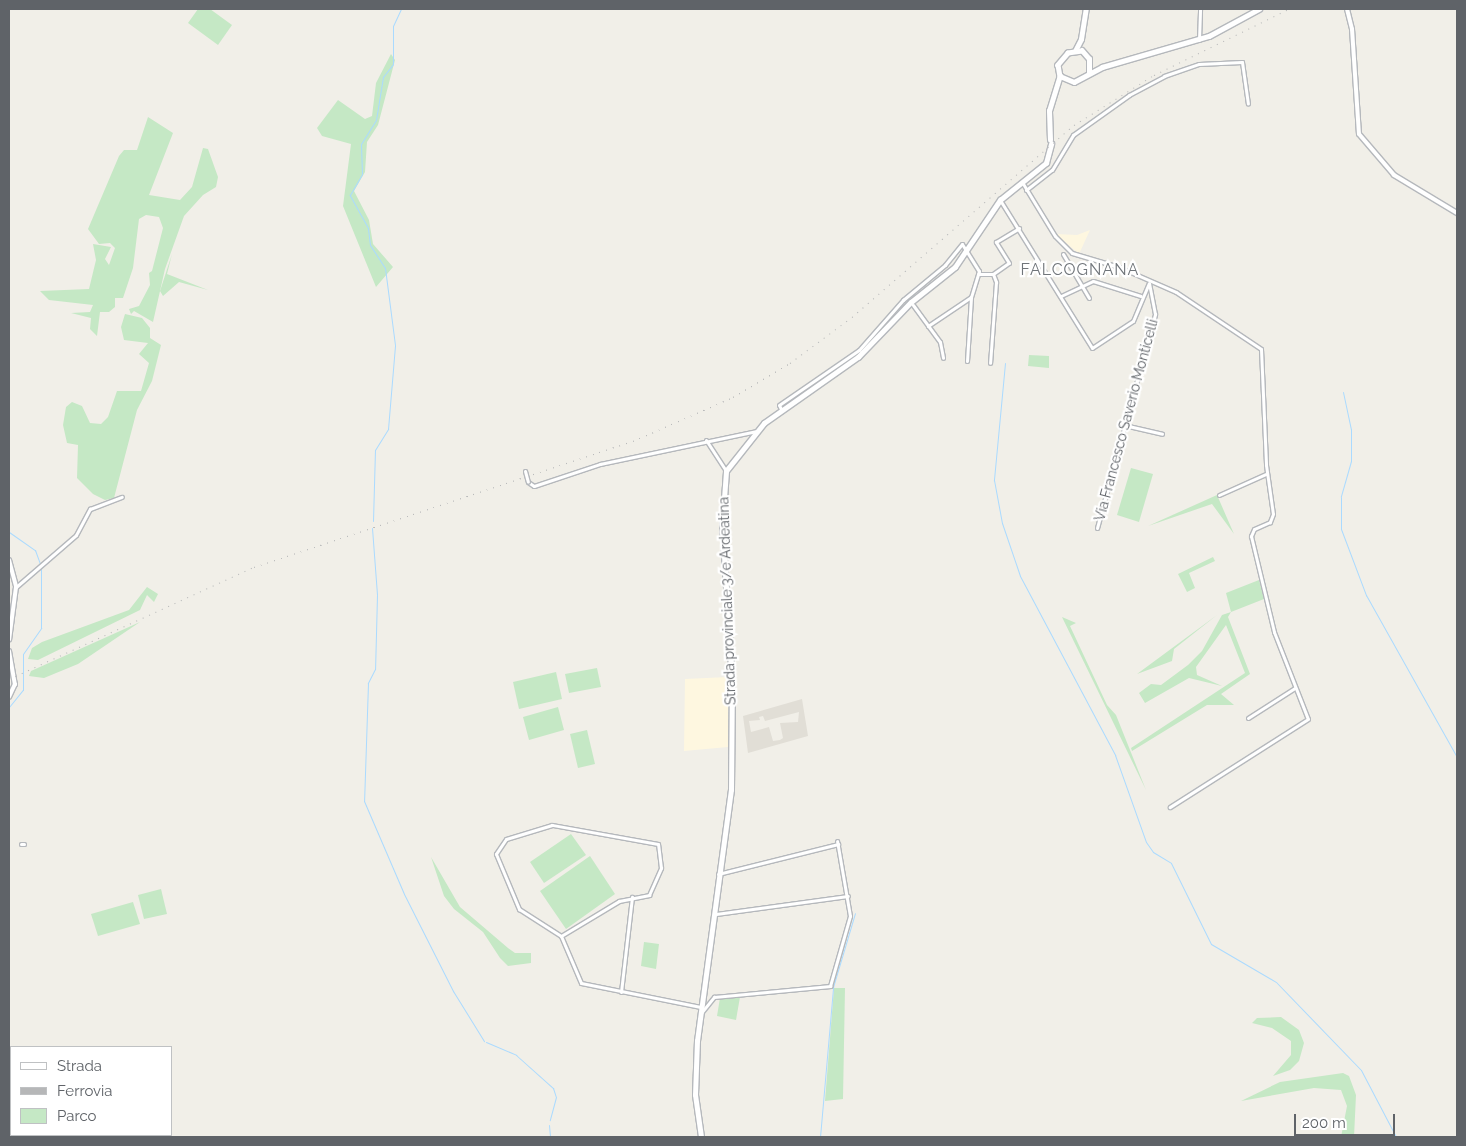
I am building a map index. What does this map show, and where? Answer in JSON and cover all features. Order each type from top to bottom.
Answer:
[{"type":"main road","points":[[726,471],[756,431],[781,409],[866,351],[911,302],[955,267],[968,251],[1000,200],[1021,181],[1046,163],[1050,142],[1048,118],[1060,76],[1060,61],[1075,51],[1081,39],[1086,9]]},
{"type":"main road","points":[[1056,87],[1065,81],[1077,81],[1102,67],[1199,40],[1259,9]]},
{"type":"main road","points":[[1081,39],[1084,52],[1090,64],[1089,73]]},
{"type":"main road","points":[[1075,51],[1084,52]]},
{"type":"main road","points":[[1090,64],[1102,67]]},
{"type":"main road","points":[[1060,76],[1065,81]]},
{"type":"main road","name":"Strada provinciale 3/e Ardeatina","points":[[701,1137],[695,1093],[700,1013],[716,914],[718,874],[731,790],[732,683],[722,526],[726,471]]},
{"type":"street","points":[[1199,40],[1200,9]]},
{"type":"street","points":[[1347,9],[1352,29],[1359,134],[1394,175],[1457,213]]},
{"type":"street","points":[[1026,190],[1052,170],[1073,135],[1130,95],[1172,73],[1199,64],[1242,62],[1248,104]]},
{"type":"street","points":[[1021,181],[1066,249],[1082,258],[1119,267],[1149,283],[1176,292],[1261,349],[1267,474],[1272,516],[1251,536],[1274,632],[1296,688],[1306,723],[1170,807]]},
{"type":"street","points":[[1000,200],[1092,348],[1133,322],[1141,296],[1149,283]]},
{"type":"street","points":[[978,274],[993,274],[1009,263],[996,242],[1019,228]]},
{"type":"street","points":[[781,409],[779,406],[859,350],[904,300],[945,265],[962,244],[968,251],[978,274],[971,297],[967,361]]},
{"type":"street","points":[[1063,254],[1089,298]]},
{"type":"street","points":[[990,363],[997,296],[993,274]]},
{"type":"street","points":[[1061,296],[1082,284],[1098,281],[1141,296]]},
{"type":"street","name":"Via Francesco Saverio Monticelli","points":[[1097,528],[1155,314],[1149,283]]},
{"type":"street","points":[[928,326],[971,297]]},
{"type":"street","points":[[914,305],[941,345],[943,358]]},
{"type":"street","points":[[1124,425],[1162,434]]},
{"type":"street","points":[[525,471],[528,482],[534,486],[600,464],[706,440],[756,431]]},
{"type":"street","points":[[706,440],[726,471]]},
{"type":"street","points":[[1219,495],[1267,474]]},
{"type":"street","points":[[16,587],[76,535],[90,509],[122,498]]},
{"type":"street","points":[[9,560],[16,587],[9,640]]},
{"type":"street","points":[[9,651],[15,684],[9,698]]},
{"type":"street","points":[[1248,718],[1296,688]]},
{"type":"street","points":[[561,936],[608,906],[632,897],[648,896],[656,885],[662,860],[658,844],[552,825],[504,840],[496,849],[497,860],[518,907],[526,916],[561,936],[577,980],[586,986],[701,1006]]},
{"type":"street","points":[[700,1013],[705,1012],[715,996],[828,988],[849,926],[848,896],[837,843],[718,874]]},
{"type":"street","points":[[716,914],[848,896]]},
{"type":"street","points":[[621,992],[632,897]]},
{"type":"shaded area","points":[[1090,230],[1079,254],[1056,234],[1077,235]]},
{"type":"shaded area","points":[[728,677],[728,747],[684,751],[685,679]]},
{"type":"shaded area","points":[[802,699],[808,736],[748,753],[743,716]],"holes":[[[799,712],[798,722],[780,723],[783,738],[773,741],[769,727],[751,732],[749,721],[760,720],[759,717],[763,716],[765,721]]]},
{"type":"green space","points":[[198,9],[210,9],[232,25],[218,45],[188,23]]},
{"type":"green space","points":[[391,54],[395,60],[378,125],[367,142],[365,172],[354,191],[369,220],[373,244],[393,267],[376,287],[343,206],[351,144],[322,136],[317,128],[338,100],[365,119],[372,116],[376,83]]},
{"type":"green space","points":[[148,117],[173,133],[149,195],[180,200],[192,187],[203,148],[208,149],[218,177],[216,187],[203,195],[184,216],[165,269],[153,322],[134,311],[131,314],[129,309],[139,306],[150,285],[149,273],[152,271],[163,228],[159,217],[146,215],[139,219],[133,268],[123,298],[115,298],[115,307],[109,312],[100,312],[97,336],[90,329],[91,318],[71,313],[90,312],[93,305],[49,300],[40,291],[89,289],[96,260],[93,244],[111,247],[105,259],[109,265],[115,248],[110,243],[99,244],[88,229],[119,156],[124,150],[137,150]]},
{"type":"green space","points":[[172,254],[167,274],[208,290],[179,282],[163,296],[160,291]]},
{"type":"green space","points":[[125,314],[142,318],[150,328],[150,338],[161,345],[152,381],[137,410],[114,498],[105,500],[93,494],[77,478],[78,445],[67,443],[63,425],[66,407],[72,402],[82,406],[90,423],[101,424],[108,417],[117,391],[141,391],[149,363],[139,354],[148,343],[124,340],[121,327]]},
{"type":"green space","points":[[1029,355],[1049,356],[1049,368],[1028,366]]},
{"type":"green space","points":[[1131,468],[1153,474],[1139,522],[1117,515]]},
{"type":"green space","points":[[1217,495],[1234,534],[1212,504],[1148,526]]},
{"type":"green space","points":[[1213,557],[1215,561],[1189,573],[1195,588],[1187,592],[1178,574]]},
{"type":"green space","points":[[1259,580],[1264,599],[1231,612],[1226,593]]},
{"type":"green space","points":[[147,587],[158,594],[154,602],[147,595],[140,610],[38,660],[28,659],[32,648],[42,642],[129,610]]},
{"type":"green space","points":[[1231,612],[1228,617],[1250,674],[1221,694],[1234,705],[1207,705],[1132,751],[1131,748],[1245,673],[1226,625],[1196,667],[1197,675],[1222,686],[1189,678],[1145,703],[1139,693],[1151,684],[1161,685],[1188,665],[1202,651],[1222,615]]},
{"type":"green space","points":[[1217,615],[1174,649],[1172,661],[1137,674]]},
{"type":"green space","points":[[1062,617],[1076,623],[1070,626],[1107,705],[1116,715],[1146,790]]},
{"type":"green space","points":[[140,622],[78,664],[44,678],[29,676],[31,671]]},
{"type":"green space","points":[[597,668],[601,687],[569,693],[565,674]]},
{"type":"green space","points":[[556,672],[562,699],[519,709],[513,682]]},
{"type":"green space","points":[[558,707],[564,730],[529,740],[523,717]]},
{"type":"green space","points":[[587,730],[595,764],[578,768],[570,734]]},
{"type":"green space","points":[[571,834],[586,855],[544,883],[530,862]]},
{"type":"green space","points":[[590,856],[615,894],[566,929],[540,891]]},
{"type":"green space","points":[[431,857],[460,907],[515,953],[531,953],[531,963],[508,966],[500,958],[483,932],[454,909],[444,896]]},
{"type":"green space","points":[[161,889],[167,914],[144,919],[138,895]]},
{"type":"green space","points":[[133,902],[140,924],[98,936],[91,914]]},
{"type":"green space","points":[[644,942],[659,944],[656,969],[641,966]]},
{"type":"green space","points":[[834,988],[845,988],[843,1099],[825,1101]]},
{"type":"green space","points":[[740,997],[736,1020],[717,1016],[720,998]]},
{"type":"green space","points":[[1281,1017],[1299,1030],[1304,1043],[1299,1061],[1290,1070],[1273,1076],[1291,1055],[1291,1041],[1272,1028],[1252,1023],[1257,1018]]},
{"type":"green space","points":[[1343,1073],[1349,1076],[1356,1095],[1354,1137],[1341,1137],[1347,1106],[1341,1090],[1314,1088],[1241,1101],[1280,1082]]},
{"type":"waterway","points":[[373,521],[375,450],[388,429],[395,345],[385,268],[370,245],[368,228],[350,195],[362,174],[361,144],[376,120],[383,77],[393,64],[393,26],[401,9]]},
{"type":"waterway","points":[[1005,363],[994,480],[1002,523],[1020,576],[1115,755],[1146,842],[1153,852],[1171,863],[1211,944],[1276,982],[1361,1070],[1396,1137]]},
{"type":"waterway","points":[[1343,392],[1351,429],[1351,461],[1341,497],[1341,529],[1366,595],[1457,757]]},
{"type":"waterway","points":[[372,528],[377,595],[375,669],[368,683],[364,801],[404,894],[453,991],[484,1041]]},
{"type":"waterway","points":[[9,532],[35,550],[40,564]]},
{"type":"waterway","points":[[9,707],[23,690],[23,654],[41,628],[41,568]]},
{"type":"waterway","points":[[820,1137],[833,987],[855,913]]},
{"type":"waterway","points":[[486,1042],[516,1055],[553,1088],[556,1097],[550,1120]]},
{"type":"waterway","points":[[549,1125],[550,1137]]},
{"type":"railway","points":[[9,679],[254,567],[633,441],[733,397],[790,363],[852,317],[1074,125],[1154,75],[1289,9]]},
{"type":"district","name":"FALCOGNANA","points":[[1080,270]]}]
